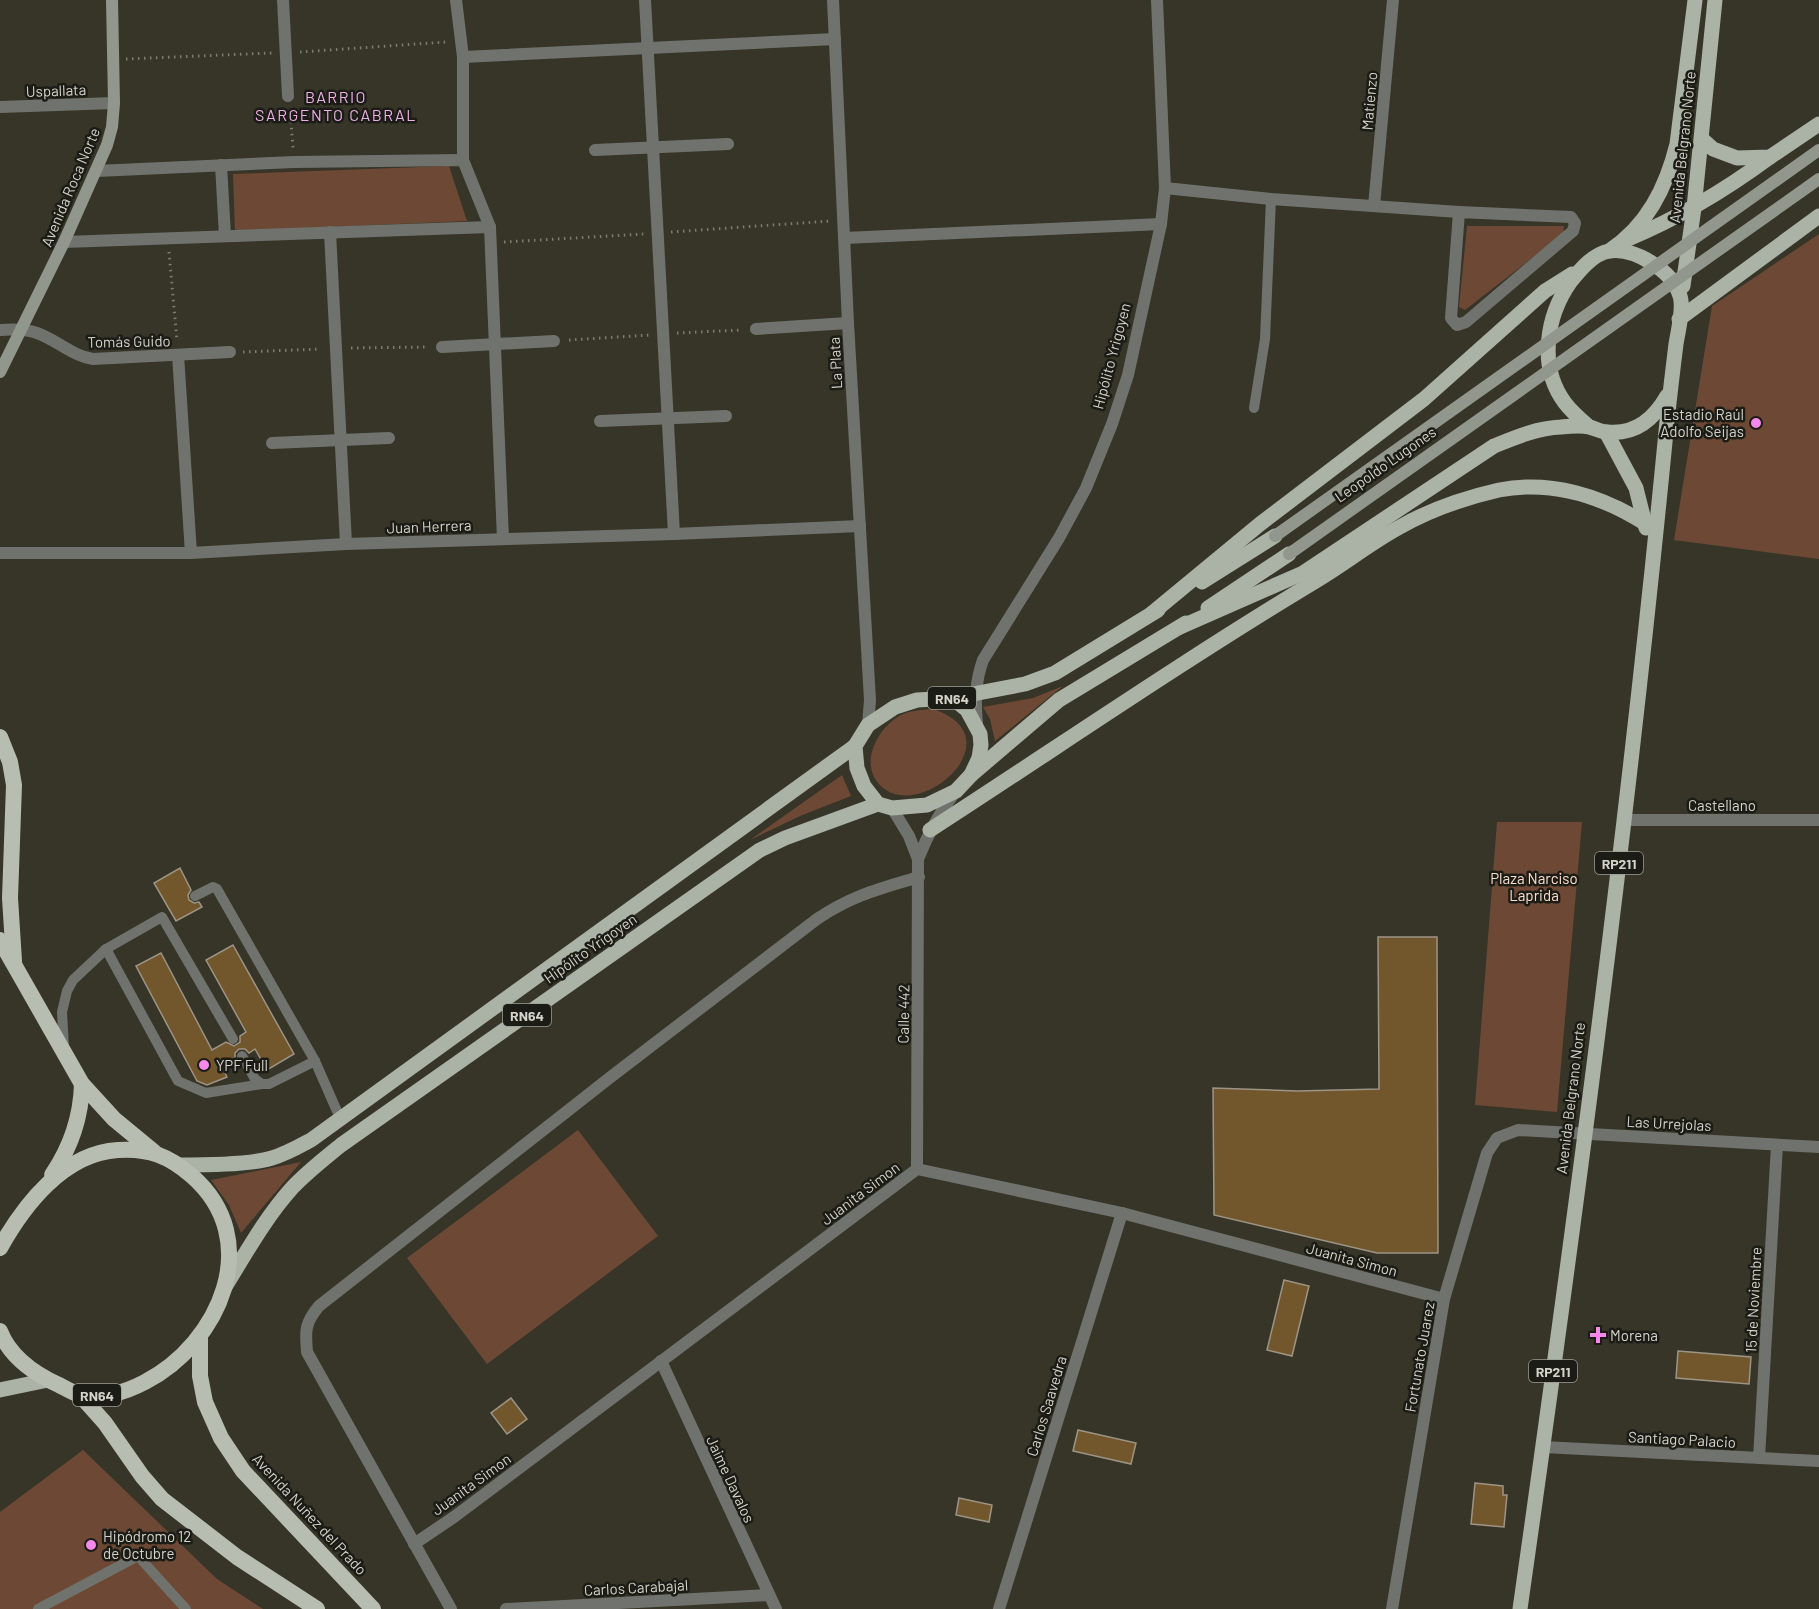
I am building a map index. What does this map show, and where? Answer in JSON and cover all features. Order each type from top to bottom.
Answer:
[{"type":"highway","points":[[0,737],[10,762],[14,785],[10,898],[14,965]]},
{"type":"highway","points":[[0,940],[82,1084],[114,1119],[155,1152]]},
{"type":"highway","points":[[43,1189],[68,1149],[78,1122],[82,1084]]},
{"type":"highway","name":"RN64","points":[[0,1248],[24,1210],[43,1189],[71,1166],[90,1155],[129,1149],[155,1152],[178,1164],[207,1190],[220,1210],[227,1229],[229,1254],[225,1287],[200,1338],[162,1373],[135,1387],[111,1395],[80,1395],[48,1380],[25,1365],[13,1353],[0,1331]]},
{"type":"highway","name":"Avenida Nuñez del Prado","points":[[200,1338],[200,1376],[205,1402],[222,1438],[243,1471],[373,1609]]},
{"type":"highway","points":[[80,1395],[105,1423],[162,1499],[237,1557],[317,1609]]},
{"type":"main road","name":"Avenida Roca Norte","points":[[0,372],[64,242],[96,171],[112,128],[114,103],[111,0]]},
{"type":"main road","name":"Avenida Belgrano Norte","points":[[1609,251],[1626,239],[1652,208],[1671,167],[1677,144],[1695,0]]},
{"type":"main road","name":"Avenida Belgrano Norte","points":[[1681,297],[1694,208],[1715,0]]},
{"type":"main road","points":[[1626,239],[1694,208],[1733,184],[1819,124]]},
{"type":"main road","points":[[1701,139],[1713,149],[1737,158],[1770,157]]},
{"type":"main road","name":"Leopoldo Lugones","points":[[952,698],[1025,684],[1055,674],[1275,536],[1819,150]]},
{"type":"main road","name":"Leopoldo Lugones","points":[[971,775],[1059,700],[1178,628],[1289,554],[1819,179]]},
{"type":"main road","points":[[1679,320],[1819,216]]},
{"type":"main road","points":[[1151,614],[1260,524],[1437,387],[1545,291],[1582,267],[1609,251],[1634,255],[1658,267],[1681,297],[1670,392],[1658,412],[1643,424],[1626,432],[1606,432],[1588,426],[1550,428],[1518,436],[1494,446],[1304,573],[1178,628]]},
{"type":"main road","points":[[1582,267],[1560,296],[1551,321],[1548,361],[1555,384],[1565,403],[1588,426]]},
{"type":"main road","name":"Avenida Belgrano Norte","points":[[1520,1609],[1625,820],[1670,392]]},
{"type":"main road","name":"Avenida Belgrano Norte","points":[[1606,432],[1636,488],[1646,524],[1650,591]]},
{"type":"main road","points":[[1395,529],[1446,478]]},
{"type":"main road","points":[[930,830],[1149,684],[1416,518],[1464,499],[1501,490],[1529,487],[1564,490],[1587,495],[1617,507],[1646,524]]},
{"type":"main road","name":"RN64","points":[[855,746],[868,725],[895,707],[917,700],[952,698],[977,724],[981,746],[979,758],[971,775],[956,791],[927,805],[885,806]]},
{"type":"main road","points":[[855,746],[857,768],[864,786],[885,806]]},
{"type":"main road","name":"Hipólito Yrigoyen","points":[[178,1164],[206,1165],[270,1159],[293,1151],[855,746]]},
{"type":"main road","name":"Hipólito Yrigoyen","points":[[225,1287],[279,1204],[314,1167],[341,1145],[760,850],[785,837],[885,806]]},
{"type":"main road","points":[[0,1390],[48,1380]]},
{"type":"street","points":[[283,0],[288,96]]},
{"type":"street","points":[[456,0],[463,57],[462,160],[490,227],[503,539]]},
{"type":"street","points":[[645,0],[674,534]]},
{"type":"street","name":"La Plata","points":[[833,0],[848,323],[870,700],[868,725]]},
{"type":"street","name":"Hipólito Yrigoyen","points":[[977,724],[975,694],[983,660],[1059,538],[1086,488],[1112,424],[1128,375],[1161,224],[1165,188],[1157,0]]},
{"type":"street","name":"Matienzo","points":[[1374,206],[1394,0]]},
{"type":"street","points":[[463,57],[835,39]]},
{"type":"street","name":"Uspallata","points":[[0,107],[114,103]]},
{"type":"street","points":[[595,150],[728,144]]},
{"type":"street","points":[[96,171],[294,162],[462,160]]},
{"type":"street","points":[[221,165],[225,236]]},
{"type":"street","points":[[1165,188],[1271,199],[1571,217],[1575,223],[1573,231],[1466,322],[1457,325],[1451,318],[1459,212]]},
{"type":"street","points":[[844,238],[1161,224]]},
{"type":"street","points":[[64,242],[490,227]]},
{"type":"street","points":[[330,232],[345,544]]},
{"type":"street","points":[[756,329],[848,323]]},
{"type":"street","name":"Tomás Guido","points":[[0,330],[21,329],[38,333],[81,357],[93,359],[230,352]]},
{"type":"street","points":[[442,346],[554,341]]},
{"type":"street","points":[[178,355],[191,553]]},
{"type":"street","points":[[600,421],[726,416]]},
{"type":"street","points":[[272,443],[389,438]]},
{"type":"street","name":"Juan Herrera","points":[[0,554],[191,553],[345,544],[860,526]]},
{"type":"street","name":"Calle 442","points":[[918,859],[930,830],[956,791]]},
{"type":"street","name":"Calle 442","points":[[885,806],[909,836],[918,859],[917,1169]]},
{"type":"street","name":"Castellano","points":[[1625,820],[1819,820]]},
{"type":"street","points":[[451,1609],[307,1352],[305,1330],[309,1318],[319,1306],[612,1076],[817,919],[838,904],[860,894],[919,877]]},
{"type":"street","name":"Las Urrejolas","points":[[1518,1130],[1819,1147]]},
{"type":"street","name":"Fortunato Juarez","points":[[1392,1609],[1444,1299],[1487,1153],[1497,1138],[1518,1130]]},
{"type":"street","name":"15 de Noviembre","points":[[1759,1458],[1777,1145]]},
{"type":"street","name":"Juanita Simon","points":[[414,1544],[917,1169],[1122,1213],[1444,1299]]},
{"type":"street","name":"Carlos Saavedra","points":[[999,1609],[1122,1213]]},
{"type":"street","name":"Jaime Davalos","points":[[661,1361],[776,1609]]},
{"type":"street","name":"Santiago Palacio","points":[[1543,1447],[1819,1461]]},
{"type":"street","name":"Carlos Carabajal","points":[[506,1609],[769,1595]]},
{"type":"lane","points":[[1254,408],[1265,339],[1271,199]]},
{"type":"lane","points":[[195,896],[213,887],[217,889],[315,1061],[340,1118]]},
{"type":"lane","points":[[64,1053],[62,1012],[67,991],[73,980],[106,949],[166,914],[233,1039]]},
{"type":"lane","points":[[106,949],[178,1081],[206,1093],[269,1084],[315,1061]]},
{"type":"lane","points":[[242,1056],[255,1078],[262,1084]]},
{"type":"lane","points":[[38,1609],[138,1556],[186,1609]]},
{"type":"path","points":[[288,96],[294,162]]},
{"type":"path","points":[[168,238],[178,355]]},
{"type":"green space","points":[[449,166],[467,221],[235,231],[233,174]]},
{"type":"green space","points":[[1467,226],[1564,226],[1563,234],[1465,310],[1459,307]]},
{"type":"green space","name":"Estadio Raúl Adolfo Seijas","points":[[1819,234],[1819,559],[1674,540],[1712,306]]},
{"type":"green space","points":[[1063,686],[995,741],[990,719],[983,707],[1033,698]]},
{"type":"green space","points":[[933,709],[956,721],[966,737],[965,754],[956,770],[941,783],[922,793],[903,795],[886,790],[877,782],[872,772],[872,750],[877,740],[883,730],[901,715]]},
{"type":"green space","points":[[842,775],[851,796],[800,816],[750,840]]},
{"type":"green space","name":"Plaza Narciso Laprida","points":[[1497,822],[1582,822],[1557,1112],[1475,1105]]},
{"type":"green space","points":[[578,1130],[658,1236],[487,1364],[407,1258]]},
{"type":"green space","points":[[301,1162],[241,1233],[229,1205],[211,1180]]},
{"type":"green space","name":"Hipódromo 12 de Octubre","points":[[83,1450],[217,1579],[263,1609],[0,1609],[0,1512]]},
{"type":"building","points":[[180,868],[191,890],[188,895],[189,900],[194,903],[199,902],[202,907],[176,921],[154,883]]},
{"type":"building","points":[[1378,937],[1437,937],[1438,1253],[1377,1253],[1214,1215],[1213,1088],[1297,1091],[1379,1089]]},
{"type":"building","points":[[233,945],[294,1054],[267,1070],[255,1049],[249,1053],[245,1049],[239,1049],[235,1053],[235,1059],[222,1067],[227,1077],[207,1085],[197,1081],[136,966],[161,953],[212,1050],[226,1042],[234,1046],[240,1042],[240,1036],[246,1032],[206,960]]},
{"type":"building","points":[[1284,1280],[1309,1286],[1292,1356],[1267,1350]]},
{"type":"building","points":[[1678,1351],[1751,1357],[1749,1384],[1676,1378]]},
{"type":"building","points":[[511,1398],[527,1419],[507,1434],[491,1413]]},
{"type":"building","points":[[1078,1430],[1136,1443],[1131,1464],[1073,1451]]},
{"type":"building","points":[[1475,1483],[1503,1486],[1503,1495],[1507,1495],[1504,1527],[1471,1524]]},
{"type":"building","points":[[959,1498],[992,1505],[989,1522],[956,1515]]},
{"type":"place","name":"Estadio Raúl Adolfo Seijas","points":[[1756,423]]},
{"type":"place","name":"YPF Full","points":[[204,1065]]},
{"type":"place","name":"Morena","points":[[1598,1335]]},
{"type":"place","name":"Hipódromo 12 de Octubre","points":[[91,1545]]},
{"type":"district","name":"BARRIO SARGENTO CABRAL","points":[[336,105]]}]
